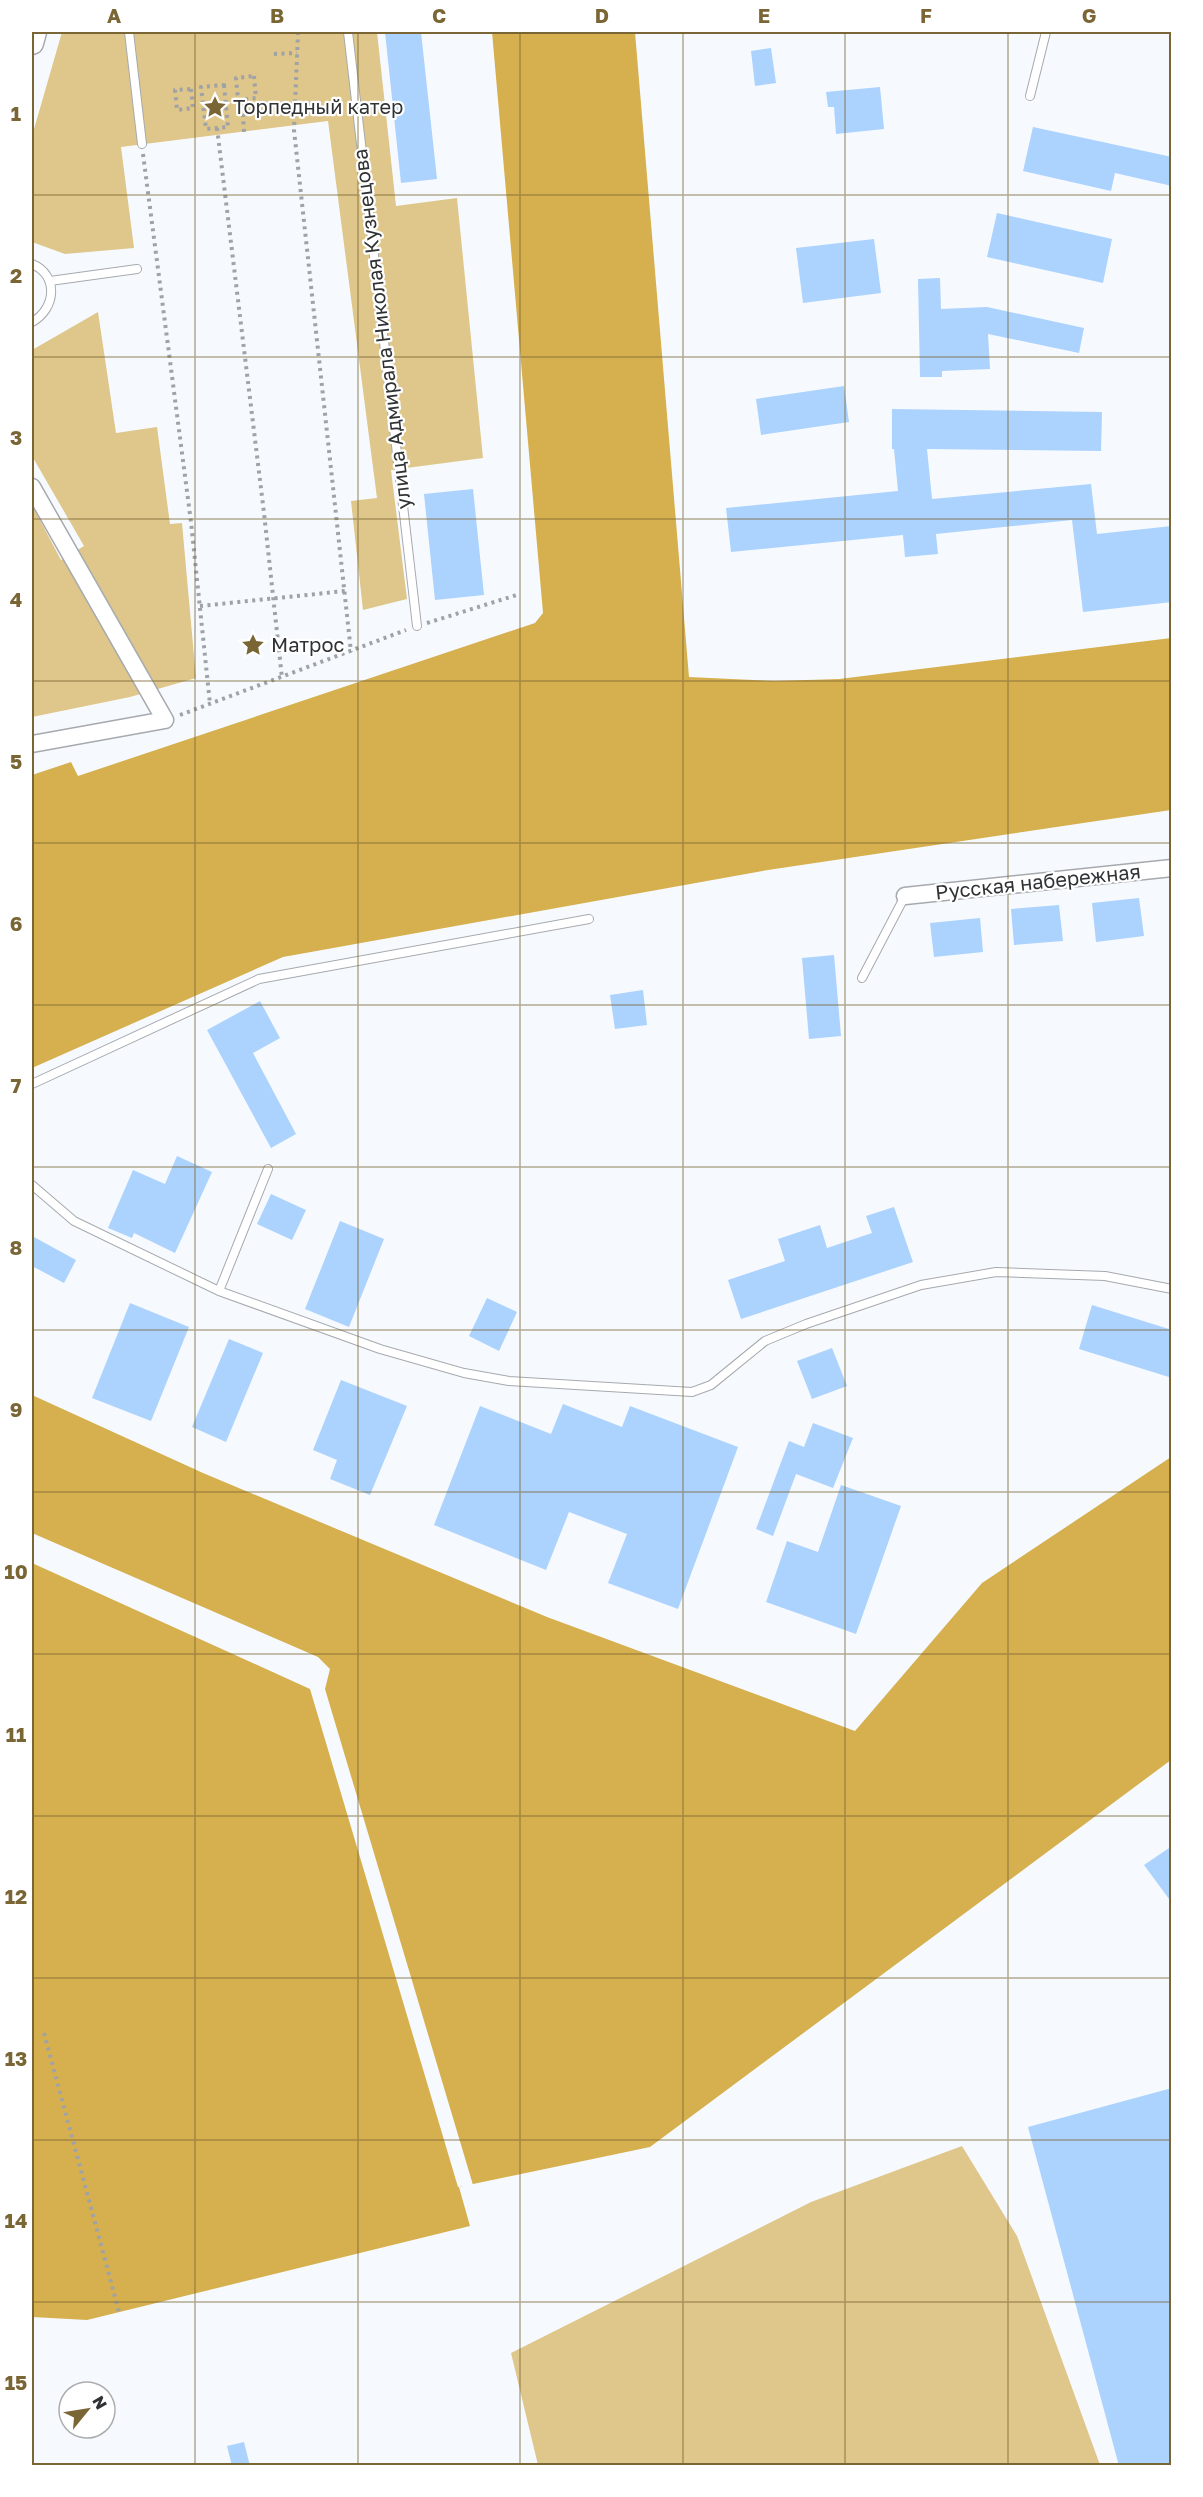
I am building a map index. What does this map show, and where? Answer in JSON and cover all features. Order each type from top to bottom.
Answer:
[{"type":"street","points":[[32,43],[35,32]]},
{"type":"street","points":[[32,487],[165,720],[32,744]]},
{"type":"street","name":"Русская набережная","points":[[905,896],[1172,868]]},
{"type":"lane","points":[[129,32],[142,144]]},
{"type":"lane","name":"улица Адмирала Николая Кузнецова","points":[[348,32],[417,626]]},
{"type":"lane","points":[[1030,96],[1046,32]]},
{"type":"lane","points":[[32,264],[45,272],[50,281],[51,300],[41,316],[32,322]]},
{"type":"lane","points":[[50,281],[137,269]]},
{"type":"lane","points":[[41,316],[46,325]]},
{"type":"lane","points":[[862,978],[905,896]]},
{"type":"lane","points":[[32,1084],[259,979],[589,919]]},
{"type":"lane","points":[[219,1291],[268,1168]]},
{"type":"lane","points":[[32,1185],[74,1221],[219,1291],[380,1349],[464,1373],[509,1381],[692,1392],[711,1386],[765,1341],[806,1324],[921,1285],[996,1272],[1105,1276],[1172,1288]]},
{"type":"path","points":[[298,32],[294,130],[351,652]]},
{"type":"path","points":[[274,54],[297,53]]},
{"type":"path","points":[[254,76],[256,98],[242,99],[238,100],[236,78],[254,76]]},
{"type":"path","points":[[224,85],[228,127],[217,128],[206,129],[201,87],[224,85]]},
{"type":"path","points":[[191,88],[192,96],[193,108],[177,110],[175,90],[191,88]]},
{"type":"path","points":[[192,96],[202,95]]},
{"type":"path","points":[[242,99],[244,132]]},
{"type":"path","points":[[217,128],[282,678]]},
{"type":"path","points":[[142,144],[191,522],[210,704]]},
{"type":"path","points":[[200,606],[345,591]]},
{"type":"path","points":[[165,720],[417,626],[520,594]]},
{"type":"path","points":[[44,2033],[119,2313]]},
{"type":"shaded area","points":[[62,32],[377,32],[396,206],[457,198],[483,458],[391,470],[407,599],[363,610],[351,501],[377,498],[328,121],[121,147],[134,248],[65,254],[32,242],[32,136]]},
{"type":"shaded area","points":[[492,32],[635,32],[689,677],[774,681],[839,679],[1171,638],[1171,810],[768,870],[283,957],[32,1068],[32,775],[71,762],[78,776],[535,623],[543,613]]},
{"type":"shaded area","points":[[98,312],[116,433],[157,427],[170,524],[182,523],[196,678],[130,697],[32,717],[32,508],[61,560],[84,546],[32,456],[32,350]]},
{"type":"shaded area","points":[[32,1395],[203,1473],[547,1617],[855,1731],[982,1583],[1171,1457],[1171,1760],[650,2147],[459,2187],[470,2226],[87,2320],[32,2317]]},
{"type":"shaded area","points":[[962,2146],[1017,2236],[1100,2465],[538,2465],[511,2353],[811,2202]]},
{"type":"pier","points":[[32,1533],[318,1657],[330,1669],[325,1689],[473,2185],[458,2187],[310,1689],[32,1563]]},
{"type":"building","points":[[385,32],[421,32],[437,179],[401,183]]},
{"type":"building","points":[[771,48],[776,83],[755,86],[751,51]]},
{"type":"building","points":[[880,87],[884,129],[836,134],[834,107],[828,107],[826,92]]},
{"type":"building","points":[[1033,127],[1172,157],[1172,186],[1115,173],[1111,191],[1023,171]]},
{"type":"building","points":[[997,213],[1112,239],[1103,283],[987,257]]},
{"type":"building","points":[[874,239],[881,293],[803,303],[796,248]]},
{"type":"building","points":[[940,278],[941,309],[987,307],[1084,328],[1079,353],[988,334],[990,369],[942,371],[942,377],[920,377],[918,279]]},
{"type":"building","points":[[844,386],[849,422],[761,435],[756,399]]},
{"type":"building","points":[[892,409],[1102,412],[1101,451],[927,449],[932,499],[1091,484],[1097,534],[1172,526],[1172,602],[1083,612],[1072,520],[936,534],[938,554],[905,557],[903,535],[731,552],[726,508],[898,491],[894,449],[892,449]]},
{"type":"building","points":[[473,489],[484,595],[435,600],[424,494]]},
{"type":"building","points":[[1139,898],[1144,936],[1096,942],[1092,903]]},
{"type":"building","points":[[1059,905],[1063,941],[1014,945],[1011,909]]},
{"type":"building","points":[[980,918],[983,952],[934,957],[930,923]]},
{"type":"building","points":[[834,955],[841,1036],[809,1039],[802,958]]},
{"type":"building","points":[[643,990],[647,1025],[615,1029],[610,995]]},
{"type":"building","points":[[260,1001],[280,1038],[253,1053],[296,1134],[271,1148],[207,1030]]},
{"type":"building","points":[[177,1156],[212,1172],[175,1253],[134,1233],[132,1238],[108,1228],[133,1170],[165,1184]]},
{"type":"building","points":[[271,1194],[306,1210],[292,1240],[257,1224]]},
{"type":"building","points":[[894,1207],[913,1262],[741,1319],[728,1280],[785,1261],[778,1239],[820,1225],[827,1248],[872,1233],[866,1216]]},
{"type":"building","points":[[340,1221],[384,1239],[349,1327],[305,1309]]},
{"type":"building","points":[[32,1236],[76,1260],[64,1283],[32,1266]]},
{"type":"building","points":[[487,1298],[517,1312],[499,1351],[469,1336]]},
{"type":"building","points":[[130,1303],[189,1327],[151,1421],[92,1398]]},
{"type":"building","points":[[1092,1305],[1172,1330],[1172,1378],[1079,1349]]},
{"type":"building","points":[[229,1339],[263,1353],[226,1442],[192,1427]]},
{"type":"building","points":[[832,1348],[847,1386],[812,1399],[797,1361]]},
{"type":"building","points":[[341,1380],[407,1406],[370,1495],[330,1479],[337,1460],[313,1450]]},
{"type":"building","points":[[563,1404],[622,1427],[630,1406],[738,1447],[678,1609],[608,1583],[627,1534],[569,1512],[546,1570],[434,1525],[480,1406],[551,1434]]},
{"type":"building","points":[[813,1423],[853,1438],[833,1488],[796,1474],[773,1536],[756,1529],[789,1441],[804,1447]]},
{"type":"building","points":[[841,1485],[901,1506],[856,1634],[766,1602],[787,1541],[818,1552]]},
{"type":"building","points":[[1172,1846],[1172,1903],[1144,1865]]},
{"type":"building","points":[[1172,2088],[1172,2466],[1119,2466],[1028,2127]]},
{"type":"building","points":[[244,2442],[250,2466],[232,2466],[227,2446]]},
{"type":"place","name":"Торпедный катер","points":[[215,107]]},
{"type":"place","name":"Матрос","points":[[253,645]]}]
